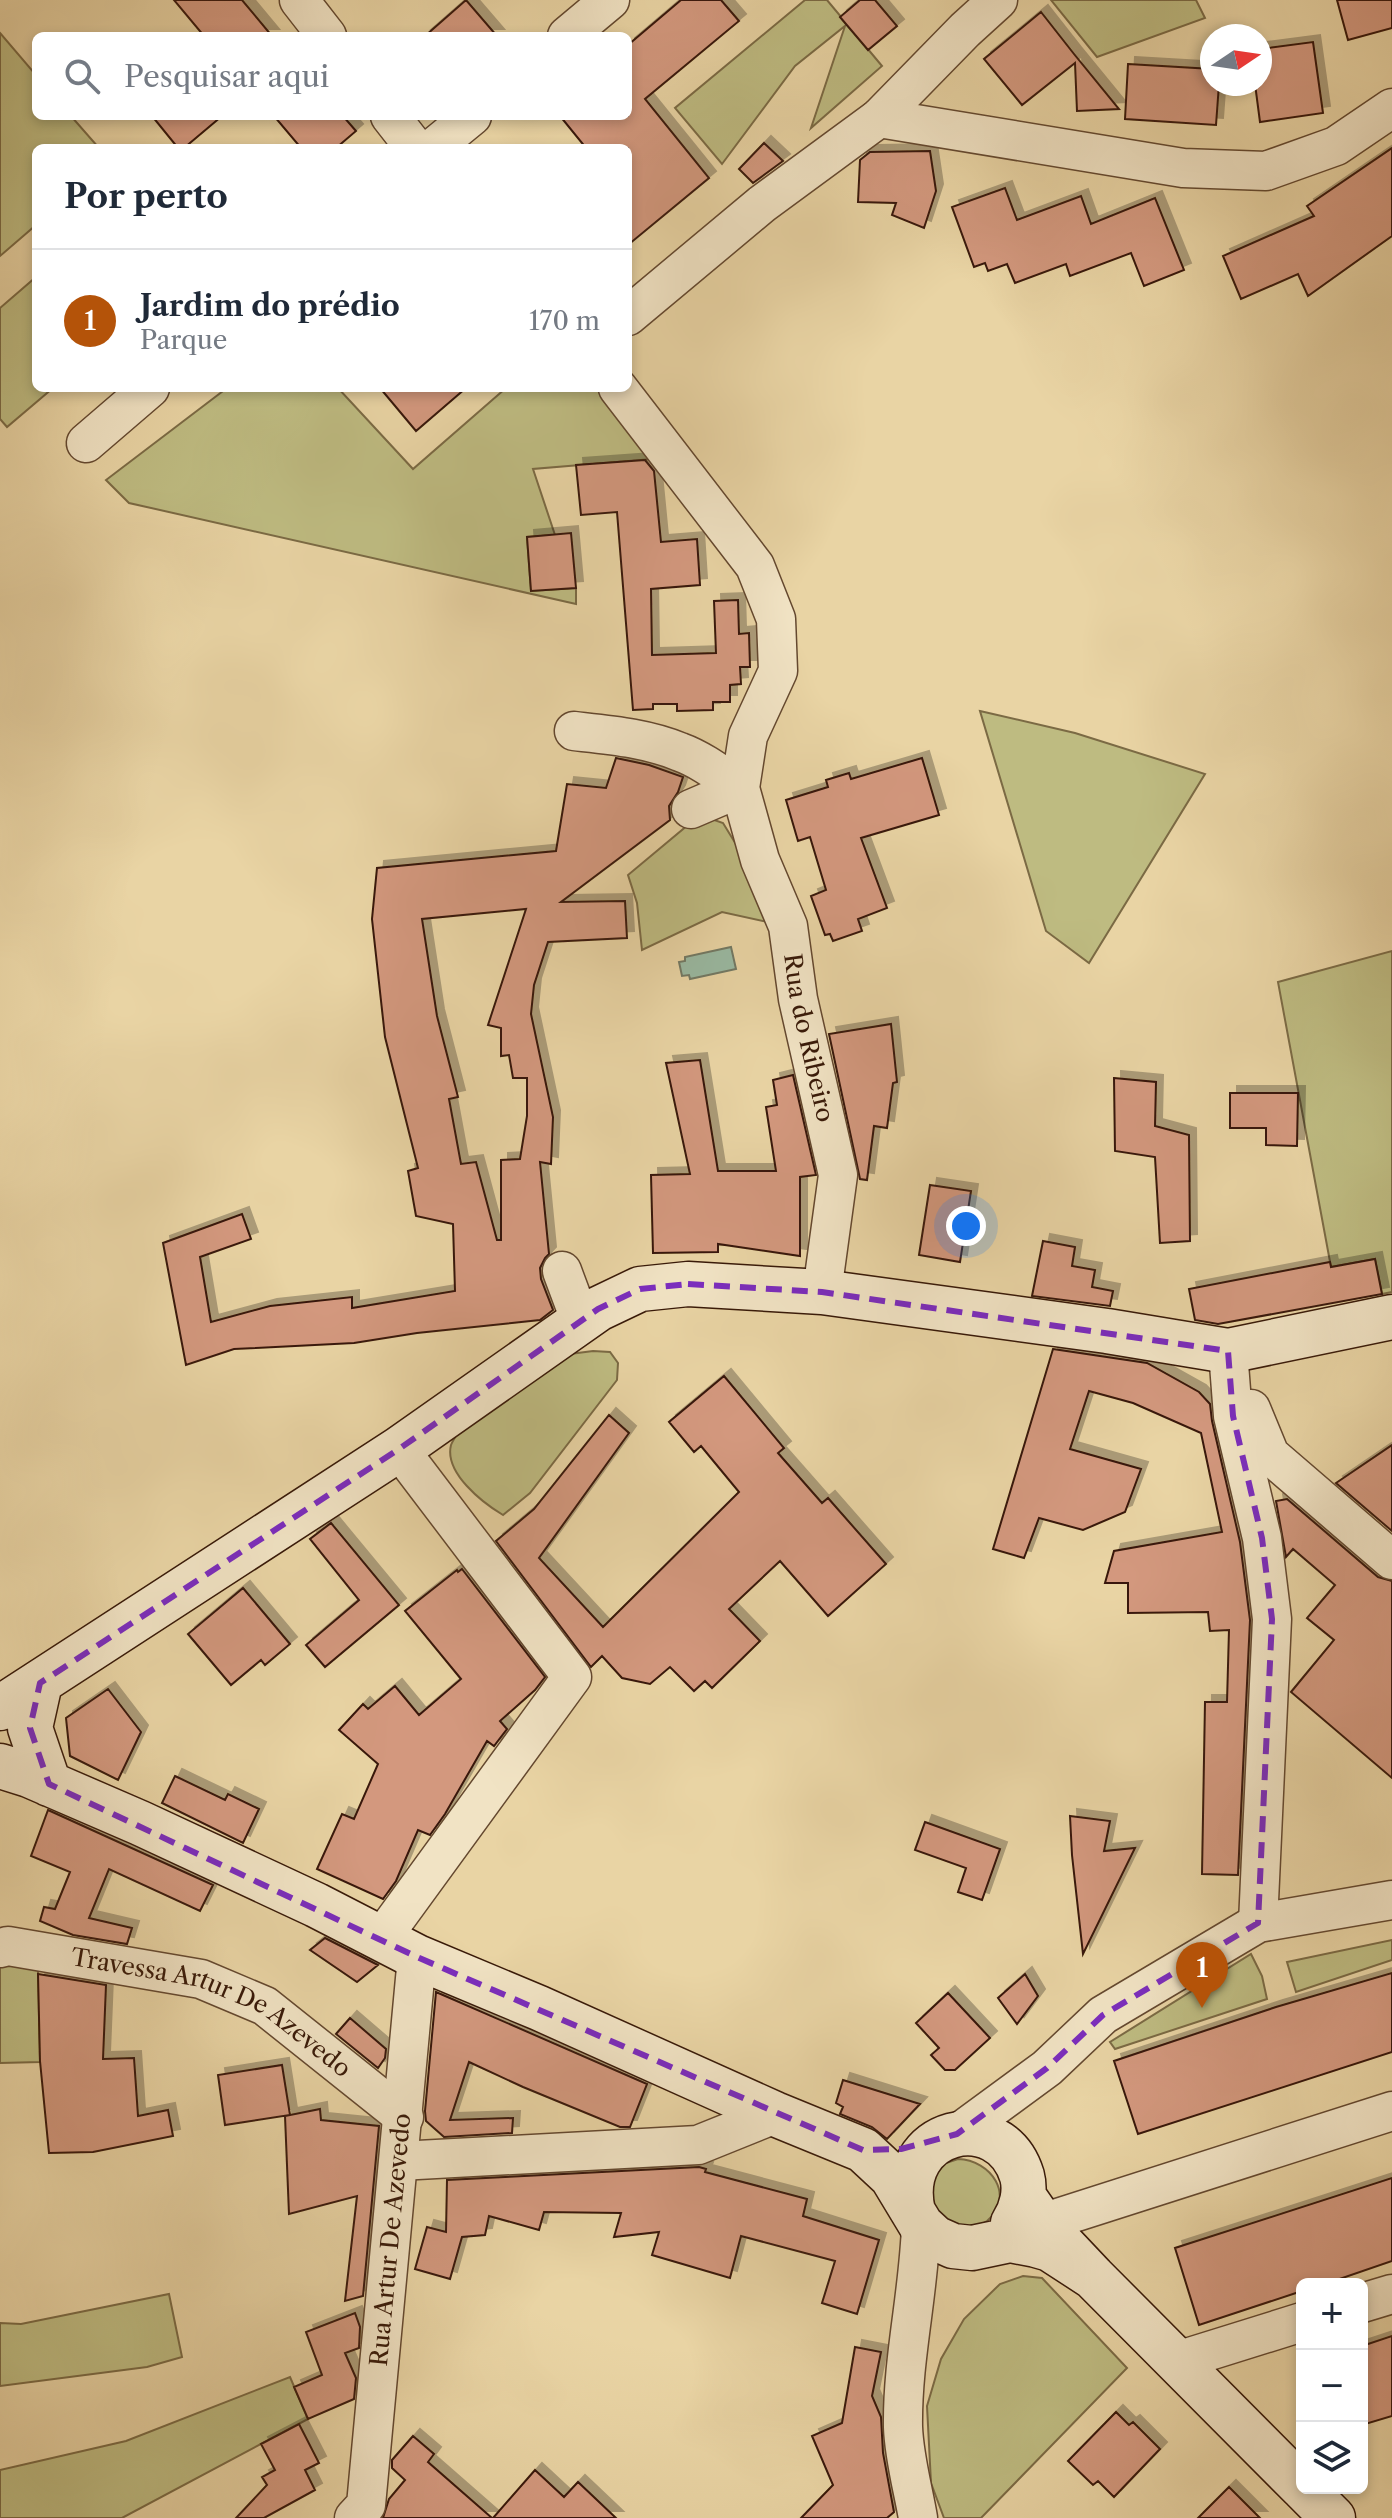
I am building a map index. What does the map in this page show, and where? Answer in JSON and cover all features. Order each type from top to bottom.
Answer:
[{"type":"main road","points":[[0,1708],[399,1449],[598,1309],[640,1289],[688,1284],[822,1292],[1228,1351],[1392,1317]]},
{"type":"main road","points":[[40,1683],[30,1728],[49,1784]]},
{"type":"main road","points":[[0,1766],[140,1823],[316,1905],[399,1948],[863,2150],[892,2177],[917,2218],[935,2238],[953,2246],[1010,2240],[1050,2249],[1093,2277]]},
{"type":"main road","points":[[863,2150],[901,2149],[949,2136],[974,2134],[991,2139],[1006,2149],[1028,2194],[1093,2277],[1296,2480]]},
{"type":"main road","points":[[917,2218],[910,2195],[910,2178],[927,2149],[949,2136]]},
{"type":"main road","points":[[982,2245],[1007,2231],[1028,2194]]},
{"type":"main road","points":[[1310,2494],[1333,2518]]},
{"type":"street","points":[[299,0],[324,32]]},
{"type":"street","points":[[572,32],[610,0]]},
{"type":"street","points":[[632,313],[762,204],[879,118],[998,0]]},
{"type":"street","points":[[879,118],[1183,168],[1266,171],[1336,146],[1392,108]]},
{"type":"street","points":[[393,120],[412,144]]},
{"type":"street","points":[[438,144],[467,120]]},
{"type":"street","points":[[86,443],[145,392]]},
{"type":"street","name":"Rua do Ribeiro","points":[[621,392],[755,566],[776,619],[778,671],[748,736],[740,788],[760,860],[788,926],[798,999],[838,1175],[822,1292]]},
{"type":"street","points":[[574,731],[642,740],[681,752],[712,768],[740,788]]},
{"type":"street","points":[[691,809],[740,788]]},
{"type":"street","points":[[562,1271],[581,1322]]},
{"type":"street","points":[[1228,1351],[1270,1455],[1392,1560]]},
{"type":"street","points":[[1228,1351],[1233,1416],[1262,1538],[1272,1619],[1258,1923]]},
{"type":"street","points":[[399,1449],[572,1677],[399,1948]]},
{"type":"street","points":[[949,2136],[1047,2068],[1103,2015],[1258,1923],[1392,1900]]},
{"type":"street","name":"Travessa Artur De Azevedo","points":[[0,1948],[8,1946],[201,1979],[265,2006],[404,2117]]},
{"type":"street","name":"Rua Artur De Azevedo","points":[[354,2518],[366,2505],[404,2117],[399,1948]]},
{"type":"street","points":[[1047,2068],[1023,2103],[1015,2144],[1028,2194],[1392,2111]]},
{"type":"street","points":[[399,2161],[698,2145],[775,2114]]},
{"type":"street","points":[[917,2218],[913,2320],[905,2368],[903,2431],[918,2518]]},
{"type":"street","points":[[913,2320],[948,2266],[982,2245]]},
{"type":"street","points":[[1368,2301],[1392,2294]]},
{"type":"street","points":[[1177,2361],[1296,2324]]},
{"type":"highlighted area","points":[[688,1284],[822,1292],[1228,1351],[1233,1416],[1262,1538],[1272,1619],[1258,1923],[1103,2015],[1047,2068],[957,2134],[901,2149],[863,2150],[417,1957],[49,1784],[30,1728],[40,1683],[399,1449],[598,1309],[640,1289]]},
{"type":"shaded area","points":[[805,0],[827,0],[882,66],[811,128],[845,26],[795,66],[722,164],[675,108]]},
{"type":"shaded area","points":[[1051,0],[1196,0],[1205,18],[1097,57]]},
{"type":"shaded area","points":[[0,33],[32,70],[32,120],[74,120],[96,144],[32,144],[32,228],[0,256]]},
{"type":"shaded area","points":[[32,280],[32,392],[48,392],[7,427],[0,419],[0,308]]},
{"type":"shaded area","points":[[222,392],[342,392],[413,469],[501,392],[600,392],[653,459],[533,469],[555,535],[527,537],[531,591],[576,588],[576,604],[129,503],[106,480]]},
{"type":"shaded area","points":[[980,711],[1075,733],[1205,774],[1089,963],[1046,931]]},
{"type":"shaded area","points":[[700,815],[723,823],[745,859],[772,923],[722,912],[642,950],[637,903],[628,875]]},
{"type":"shaded area","points":[[731,947],[736,969],[690,979],[689,975],[682,976],[679,962],[685,961],[685,957]]},
{"type":"shaded area","points":[[1392,951],[1392,1292],[1382,1294],[1375,1259],[1331,1267],[1278,982]]},
{"type":"shaded area","points":[[610,1352],[618,1363],[617,1380],[530,1493],[503,1515],[485,1503],[459,1476],[450,1456],[453,1441],[461,1428],[570,1354]]},
{"type":"shaded area","points":[[1392,1940],[1392,1960],[1296,1992],[1287,1962]]},
{"type":"shaded area","points":[[1251,1954],[1262,1976],[1267,1999],[1115,2049],[1110,2042]]},
{"type":"shaded area","points":[[0,1964],[38,1969],[40,2062],[0,2063]]},
{"type":"shaded area","points":[[958,2159],[970,2161],[989,2172],[999,2191],[995,2211],[987,2221],[963,2230],[933,2214],[930,2179],[946,2163]]},
{"type":"shaded area","points":[[1023,2276],[1042,2278],[1127,2368],[981,2518],[944,2518],[931,2483],[927,2406],[941,2359],[964,2319],[1000,2284]]},
{"type":"shaded area","points":[[169,2294],[182,2357],[147,2367],[0,2386],[0,2323],[21,2324]]},
{"type":"shaded area","points":[[290,2377],[308,2419],[122,2518],[0,2518],[0,2470],[126,2441]]},
{"type":"building","points":[[174,0],[242,0],[269,32],[201,32]]},
{"type":"building","points":[[466,0],[494,32],[430,32]]},
{"type":"building","points":[[681,0],[721,0],[739,21],[645,99],[709,178],[632,242],[632,144],[583,144],[563,120],[632,120],[632,42]]},
{"type":"building","points":[[860,0],[875,0],[897,26],[868,50],[840,17]]},
{"type":"building","points":[[1337,0],[1392,0],[1392,28],[1348,40]]},
{"type":"building","points":[[1041,12],[1119,109],[1077,111],[1075,63],[1022,105],[984,59]]},
{"type":"building","points":[[1313,42],[1323,113],[1260,122],[1257,96],[1272,96],[1272,47]]},
{"type":"building","points":[[1128,64],[1200,68],[1200,96],[1218,96],[1216,125],[1125,119]]},
{"type":"building","points":[[155,120],[217,120],[189,144],[175,144]]},
{"type":"building","points":[[277,120],[346,120],[356,131],[341,144],[298,144]]},
{"type":"building","points":[[764,143],[783,161],[753,183],[739,169]]},
{"type":"building","points":[[1392,148],[1392,236],[1308,296],[1298,274],[1241,299],[1223,256],[1314,216],[1307,206]]},
{"type":"building","points":[[930,151],[936,191],[924,228],[892,215],[896,203],[858,202],[860,160],[870,152]]},
{"type":"building","points":[[1005,188],[1017,220],[1081,196],[1091,224],[1155,198],[1184,270],[1144,286],[1131,253],[1070,276],[1066,264],[1015,283],[1007,264],[988,271],[985,263],[974,267],[952,207]]},
{"type":"building","points":[[383,392],[461,392],[416,431]]},
{"type":"building","points":[[645,460],[654,471],[661,542],[697,539],[700,585],[651,589],[652,655],[716,653],[714,601],[738,600],[739,634],[749,633],[750,667],[740,667],[741,684],[730,685],[730,702],[713,702],[713,710],[677,711],[677,704],[653,704],[653,709],[633,710],[617,512],[581,515],[576,465]]},
{"type":"building","points":[[571,533],[576,588],[531,591],[527,537]]},
{"type":"building","points":[[616,758],[683,777],[669,806],[670,820],[561,902],[625,901],[627,938],[548,942],[534,985],[531,1014],[553,1117],[551,1164],[540,1162],[549,1254],[540,1268],[553,1310],[540,1320],[354,1343],[234,1349],[186,1365],[163,1243],[242,1214],[251,1239],[200,1257],[211,1322],[270,1306],[352,1297],[352,1308],[455,1291],[453,1224],[416,1216],[408,1171],[418,1168],[385,1037],[372,919],[377,868],[556,851],[567,784],[606,788]],"holes":[[[526,909],[488,1025],[501,1028],[501,1056],[509,1055],[513,1078],[527,1078],[527,1116],[520,1159],[501,1160],[501,1240],[497,1240],[476,1162],[461,1164],[449,1099],[458,1097],[437,1016],[422,919]]]},
{"type":"building","points":[[922,758],[939,815],[861,838],[887,908],[858,919],[862,931],[833,941],[830,934],[825,935],[811,896],[826,890],[810,837],[798,841],[786,800],[828,787],[826,780],[849,773],[851,779]]},
{"type":"building","points":[[891,1024],[897,1082],[893,1083],[887,1128],[874,1126],[867,1180],[860,1179],[829,1034]]},
{"type":"building","points":[[700,1060],[718,1171],[776,1171],[766,1107],[777,1105],[773,1080],[793,1075],[816,1175],[800,1177],[800,1256],[718,1244],[718,1252],[653,1253],[651,1175],[690,1174],[666,1063]]},
{"type":"building","points":[[1114,1078],[1156,1082],[1155,1126],[1189,1135],[1190,1241],[1160,1243],[1155,1157],[1115,1151]]},
{"type":"building","points":[[1230,1093],[1298,1093],[1297,1146],[1266,1145],[1266,1128],[1230,1128]]},
{"type":"building","points":[[930,1185],[971,1191],[960,1262],[919,1255]]},
{"type":"building","points":[[1043,1241],[1075,1247],[1072,1266],[1095,1270],[1092,1287],[1113,1291],[1110,1306],[1032,1296]]},
{"type":"building","points":[[1375,1259],[1382,1294],[1218,1324],[1195,1320],[1189,1289],[1330,1262],[1331,1267]]},
{"type":"building","points":[[1053,1349],[1147,1363],[1199,1392],[1210,1404],[1240,1542],[1250,1620],[1238,1875],[1202,1874],[1205,1702],[1227,1702],[1229,1630],[1210,1631],[1208,1612],[1128,1613],[1128,1583],[1105,1583],[1114,1551],[1222,1532],[1201,1433],[1133,1403],[1089,1391],[1070,1449],[1141,1469],[1125,1512],[1083,1530],[1039,1518],[1024,1558],[993,1549]]},
{"type":"building","points":[[724,1376],[784,1448],[778,1453],[822,1503],[828,1498],[886,1564],[828,1616],[780,1561],[729,1609],[760,1641],[712,1688],[705,1681],[694,1691],[670,1667],[650,1684],[622,1678],[602,1656],[591,1667],[496,1541],[534,1509],[609,1415],[629,1433],[539,1558],[603,1627],[739,1492],[701,1446],[694,1452],[669,1422]]},
{"type":"building","points":[[1392,1445],[1392,1531],[1336,1483]]},
{"type":"building","points":[[1287,1499],[1378,1577],[1392,1581],[1392,1778],[1291,1692],[1334,1640],[1307,1618],[1335,1585],[1293,1549],[1286,1557],[1276,1501]]},
{"type":"building","points":[[331,1523],[399,1605],[325,1667],[306,1645],[359,1600],[310,1539]]},
{"type":"building","points":[[462,1569],[545,1677],[500,1721],[507,1729],[494,1746],[487,1741],[430,1835],[418,1830],[396,1881],[383,1899],[317,1869],[342,1814],[354,1819],[378,1764],[339,1730],[363,1704],[368,1709],[395,1686],[419,1715],[461,1679],[405,1611]]},
{"type":"building","points":[[243,1588],[290,1644],[265,1665],[261,1660],[231,1685],[188,1634]]},
{"type":"building","points":[[108,1689],[141,1732],[118,1780],[70,1756],[66,1718]]},
{"type":"building","points":[[175,1776],[225,1800],[228,1794],[259,1809],[243,1843],[162,1803]]},
{"type":"building","points":[[48,1810],[213,1885],[200,1911],[109,1869],[89,1918],[132,1928],[127,1944],[73,1935],[40,1921],[44,1907],[55,1909],[70,1872],[31,1856]]},
{"type":"building","points":[[1070,1816],[1110,1821],[1104,1851],[1135,1848],[1083,1954],[1072,1855]]},
{"type":"building","points":[[925,1822],[1000,1849],[982,1900],[958,1892],[966,1868],[915,1850]]},
{"type":"building","points":[[325,1938],[378,1965],[357,1982],[310,1950]]},
{"type":"building","points":[[1392,1973],[1392,2052],[1138,2134],[1114,2061],[1276,2007]]},
{"type":"building","points":[[38,1974],[106,1985],[103,2059],[134,2058],[138,2116],[168,2110],[173,2136],[93,2152],[49,2153],[40,2061]]},
{"type":"building","points":[[1025,1974],[1038,1996],[1017,2024],[998,1998]]},
{"type":"building","points":[[436,1992],[647,2084],[630,2127],[620,2127],[469,2062],[450,2120],[513,2118],[512,2133],[444,2137],[426,2121],[425,2111]]},
{"type":"building","points":[[948,1993],[990,2038],[955,2070],[945,2070],[931,2055],[939,2048],[916,2023]]},
{"type":"building","points":[[350,2018],[386,2049],[385,2058],[378,2068],[336,2034]]},
{"type":"building","points":[[282,2065],[290,2115],[225,2125],[218,2075]]},
{"type":"building","points":[[843,2080],[920,2104],[887,2139],[872,2127],[840,2114],[843,2107],[836,2103]]},
{"type":"building","points":[[320,2109],[321,2120],[379,2126],[363,2296],[345,2301],[357,2196],[289,2214],[285,2116]]},
{"type":"building","points":[[706,2169],[705,2172],[807,2199],[803,2216],[879,2240],[857,2314],[822,2303],[835,2261],[741,2236],[730,2278],[652,2255],[659,2232],[614,2237],[621,2213],[544,2212],[539,2230],[489,2216],[485,2235],[462,2237],[450,2279],[415,2269],[427,2227],[446,2232],[447,2180]]},
{"type":"building","points":[[1392,2178],[1392,2261],[1342,2278],[1296,2278],[1296,2293],[1199,2325],[1175,2248]]},
{"type":"building","points":[[355,2313],[360,2327],[359,2348],[345,2353],[356,2378],[354,2399],[308,2419],[294,2387],[322,2375],[306,2332]]},
{"type":"building","points":[[1392,2336],[1392,2416],[1368,2423],[1368,2350],[1368,2344]]},
{"type":"building","points":[[855,2347],[881,2352],[872,2396],[881,2417],[883,2453],[894,2512],[887,2518],[801,2518],[833,2485],[812,2436],[842,2423]]},
{"type":"building","points":[[1116,2412],[1129,2425],[1133,2422],[1160,2449],[1114,2497],[1098,2481],[1093,2485],[1068,2461]]},
{"type":"building","points":[[299,2424],[319,2463],[305,2470],[315,2490],[264,2518],[236,2518],[267,2485],[262,2477],[275,2470],[261,2444]]},
{"type":"building","points":[[413,2436],[434,2454],[428,2462],[492,2518],[383,2518],[389,2499],[405,2480],[392,2468],[392,2460]]},
{"type":"building","points":[[535,2470],[564,2497],[578,2482],[616,2518],[493,2518]]},
{"type":"building","points":[[1229,2487],[1260,2518],[1198,2518]]},
{"type":"place","name":"Jardim do prédio","points":[[1202,2008]]}]
